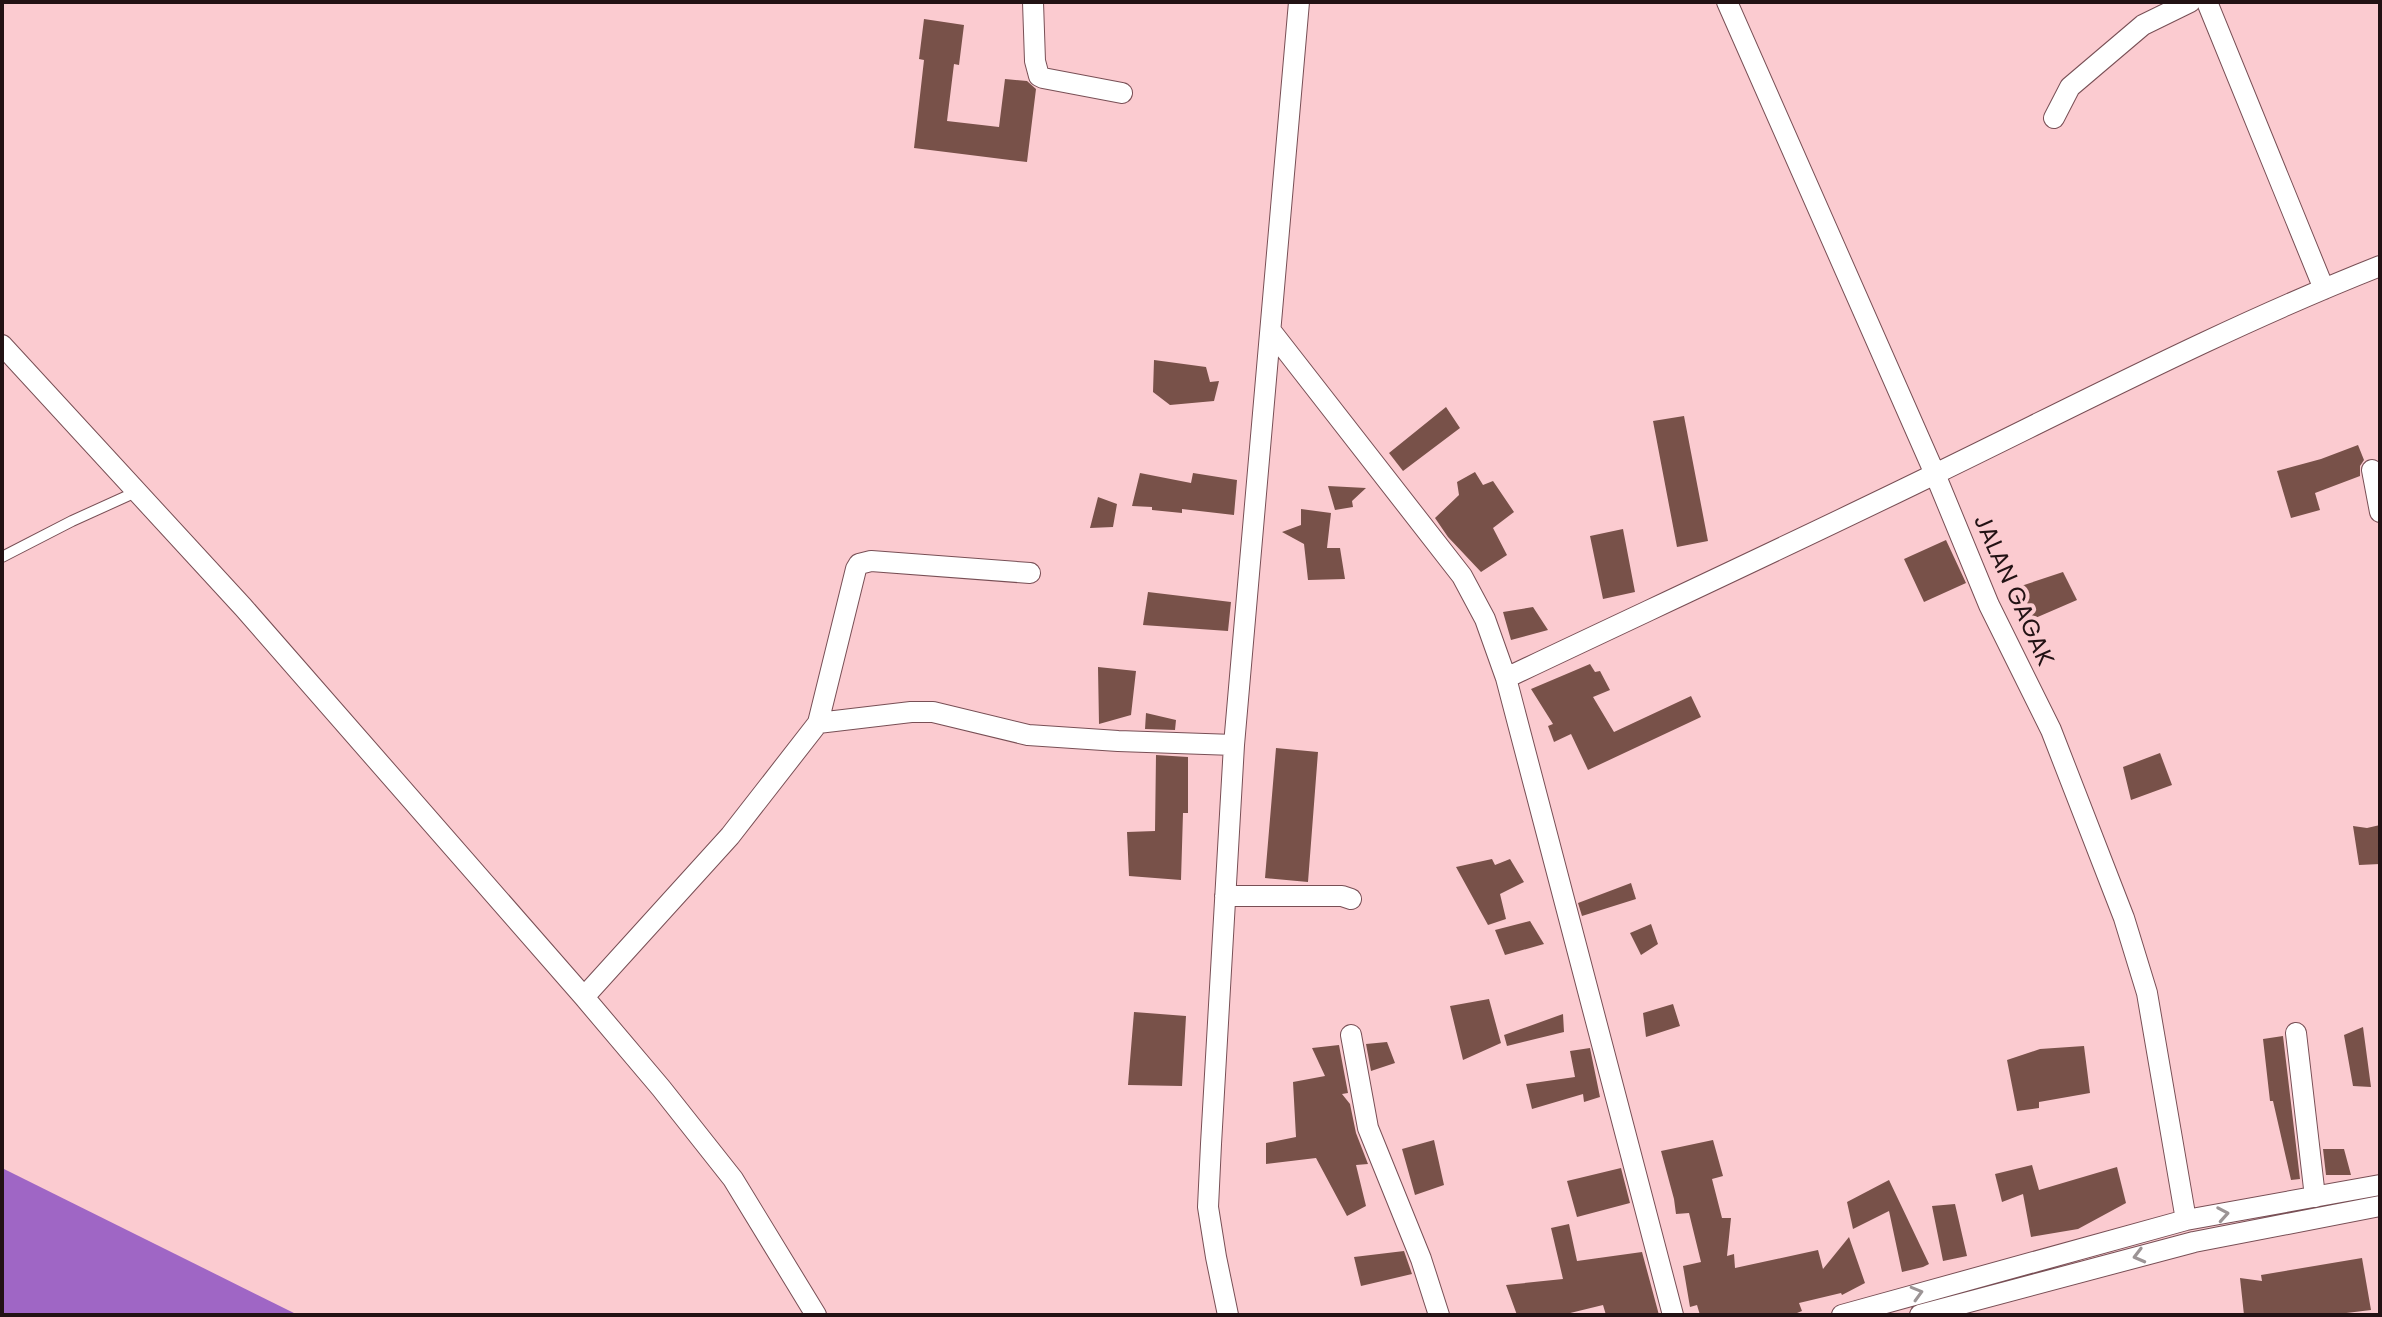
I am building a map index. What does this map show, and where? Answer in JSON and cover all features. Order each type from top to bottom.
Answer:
[{"type":"street","points":[[1033,2],[1035,61],[1039,76],[1122,93]]},
{"type":"street","points":[[1228,1315],[1208,1207],[1234,745],[1299,2]]},
{"type":"street","name":"JALAN GAGAK","points":[[1727,2],[1935,474],[1989,605],[2051,730],[2124,918],[2147,993],[2186,1220]]},
{"type":"street","points":[[2054,118],[2070,87],[2143,25],[2190,2]]},
{"type":"street","points":[[2207,2],[2324,289]]},
{"type":"street","points":[[1506,678],[1935,474],[2169,358],[2380,266]]},
{"type":"street","points":[[1271,331],[1462,576],[1485,619],[1506,678],[1673,1315]]},
{"type":"street","points":[[2,345],[243,607],[661,1088],[733,1179],[816,1315]]},
{"type":"street","points":[[2372,470],[2380,512]]},
{"type":"street","points":[[584,997],[730,836],[818,723],[859,564],[871,561],[1030,573]]},
{"type":"street","points":[[818,723],[933,712],[1028,735],[1234,745]]},
{"type":"street","points":[[1225,896],[1342,896],[1351,899]]},
{"type":"street","points":[[2296,1033],[2315,1197]]},
{"type":"street","points":[[1351,1035],[1368,1128],[1421,1259],[1439,1315]]},
{"type":"street","points":[[1842,1315],[2186,1220],[2380,1185]]},
{"type":"street","points":[[1920,1315],[2194,1242],[2380,1206]]},
{"type":"lane","points":[[2,557],[136,492]]},
{"type":"shaded area","points":[[2,1168],[298,1315],[2,1315]]},
{"type":"building","points":[[924,19],[964,25],[959,65],[954,64],[947,121],[999,127],[1005,79],[1027,81],[1036,89],[1027,162],[914,148],[924,60],[919,59]]},
{"type":"building","points":[[1154,360],[1206,367],[1210,382],[1219,381],[1214,401],[1170,405],[1153,392]]},
{"type":"building","points":[[1446,407],[1460,428],[1403,471],[1389,453]]},
{"type":"building","points":[[1684,416],[1708,541],[1677,547],[1653,421]]},
{"type":"building","points":[[2358,445],[2364,460],[2360,466],[2360,476],[2315,493],[2320,510],[2291,518],[2277,471]]},
{"type":"building","points":[[1475,472],[1483,485],[1493,481],[1514,512],[1493,528],[1507,555],[1481,572],[1448,537],[1435,518],[1459,495],[1457,482]]},
{"type":"building","points":[[1140,473],[1191,483],[1193,473],[1237,480],[1234,515],[1182,509],[1182,513],[1132,506]]},
{"type":"building","points":[[1328,486],[1366,488],[1352,501],[1353,507],[1335,510]]},
{"type":"building","points":[[1098,497],[1117,504],[1113,527],[1090,528]]},
{"type":"building","points":[[1301,509],[1331,513],[1327,548],[1340,548],[1345,579],[1308,580],[1304,544],[1282,532],[1301,525]]},
{"type":"building","points":[[1623,529],[1635,592],[1603,599],[1590,536]]},
{"type":"building","points":[[1946,540],[1966,583],[1924,602],[1904,559]]},
{"type":"building","points":[[2063,572],[2077,600],[2033,619],[2021,586]]},
{"type":"building","points":[[1148,592],[1231,602],[1228,631],[1143,625]]},
{"type":"building","points":[[1533,607],[1548,630],[1511,640],[1503,612]]},
{"type":"building","points":[[1590,664],[1595,672],[1600,671],[1610,690],[1593,697],[1614,732],[1691,696],[1701,717],[1588,770],[1571,734],[1554,742],[1548,726],[1553,724],[1531,689]]},
{"type":"building","points":[[1098,667],[1136,671],[1131,715],[1099,724]]},
{"type":"building","points":[[1146,713],[1176,720],[1175,730],[1145,729]]},
{"type":"building","points":[[1276,748],[1318,752],[1308,882],[1265,878]]},
{"type":"building","points":[[2160,753],[2172,785],[2131,800],[2123,767]]},
{"type":"building","points":[[1156,755],[1188,757],[1188,813],[1183,813],[1181,880],[1129,876],[1127,832],[1155,831]]},
{"type":"building","points":[[2380,825],[2380,864],[2359,865],[2353,826],[2367,828]]},
{"type":"building","points":[[1492,859],[1495,865],[1510,859],[1524,882],[1500,894],[1506,919],[1488,925],[1456,867]]},
{"type":"building","points":[[1631,883],[1636,899],[1582,916],[1578,903]]},
{"type":"building","points":[[1530,921],[1544,944],[1505,955],[1495,930]]},
{"type":"building","points":[[1651,924],[1658,944],[1641,955],[1630,933]]},
{"type":"building","points":[[1489,999],[1501,1043],[1463,1060],[1450,1006]]},
{"type":"building","points":[[1673,1004],[1680,1026],[1646,1037],[1643,1013]]},
{"type":"building","points":[[1134,1012],[1186,1016],[1182,1086],[1128,1085]]},
{"type":"building","points":[[1563,1014],[1564,1032],[1507,1046],[1504,1035]]},
{"type":"building","points":[[2363,1027],[2371,1087],[2353,1086],[2344,1035]]},
{"type":"building","points":[[2283,1036],[2300,1179],[2291,1180],[2273,1101],[2270,1101],[2263,1039]]},
{"type":"building","points":[[1387,1042],[1395,1063],[1371,1071],[1366,1044]]},
{"type":"building","points":[[1339,1045],[1348,1093],[1342,1094],[1350,1104],[1356,1133],[1368,1164],[1356,1165],[1366,1206],[1347,1216],[1316,1158],[1266,1164],[1266,1143],[1296,1137],[1293,1082],[1325,1076],[1312,1048]]},
{"type":"building","points":[[2084,1046],[2090,1093],[2039,1102],[2039,1108],[2017,1111],[2007,1060],[2040,1049]]},
{"type":"building","points":[[1590,1048],[1600,1097],[1584,1102],[1583,1094],[1532,1109],[1526,1084],[1575,1077],[1570,1051]]},
{"type":"building","points":[[1434,1140],[1444,1185],[1415,1195],[1402,1149]]},
{"type":"building","points":[[1713,1140],[1723,1176],[1712,1179],[1722,1218],[1731,1218],[1727,1256],[1734,1254],[1735,1268],[1818,1250],[1823,1269],[1849,1237],[1865,1283],[1842,1295],[1799,1303],[1802,1311],[1792,1315],[1700,1315],[1697,1305],[1690,1307],[1683,1266],[1701,1262],[1689,1213],[1676,1214],[1661,1151]]},
{"type":"building","points":[[2323,1149],[2344,1149],[2351,1175],[2326,1175]]},
{"type":"building","points":[[2032,1165],[2039,1190],[2117,1167],[2126,1203],[2078,1229],[2031,1237],[2023,1194],[2002,1202],[1995,1174]]},
{"type":"building","points":[[1621,1168],[1630,1203],[1577,1217],[1567,1181]]},
{"type":"building","points":[[1889,1180],[1929,1264],[1923,1267],[1902,1272],[1889,1211],[1853,1229],[1847,1202]]},
{"type":"building","points":[[1955,1204],[1967,1256],[1943,1261],[1932,1206]]},
{"type":"building","points":[[1569,1224],[1577,1261],[1642,1252],[1659,1315],[1606,1315],[1603,1305],[1562,1315],[1517,1315],[1506,1285],[1563,1279],[1551,1228]]},
{"type":"building","points":[[1404,1251],[1412,1274],[1361,1286],[1354,1257]]},
{"type":"building","points":[[2362,1258],[2371,1310],[2330,1315],[2244,1315],[2240,1278],[2262,1281],[2261,1275]]}]
